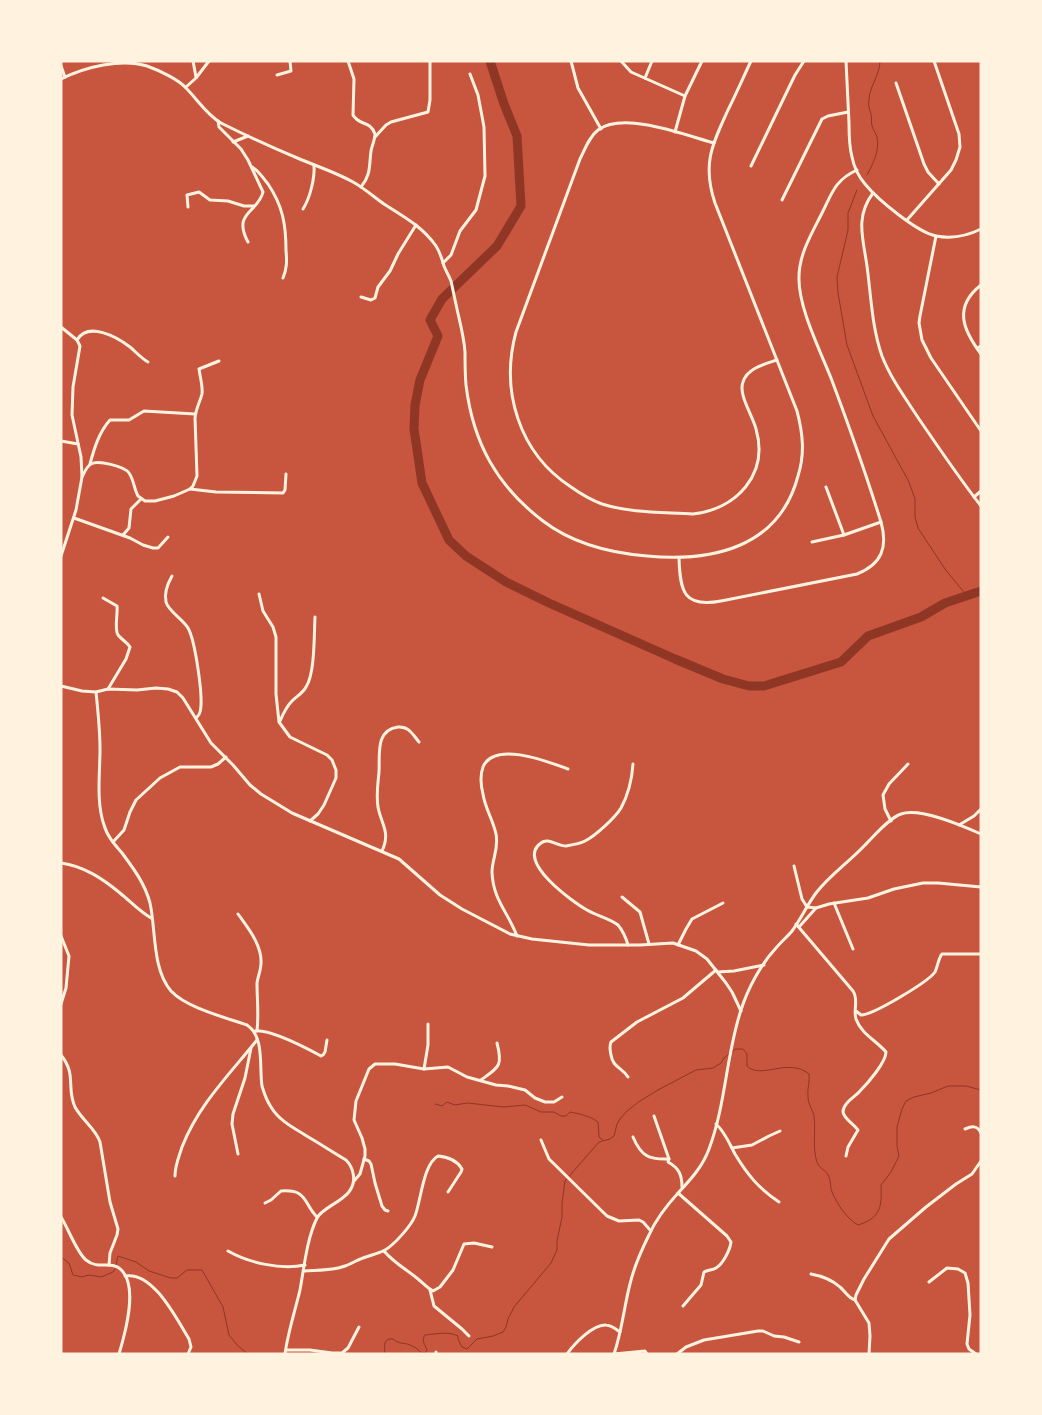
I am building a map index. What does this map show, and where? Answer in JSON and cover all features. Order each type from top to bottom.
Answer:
[{"type":"street","points":[[193,61],[196,78]]},
{"type":"street","points":[[186,87],[196,78],[209,61]]},
{"type":"street","points":[[277,75],[292,71],[290,61]]},
{"type":"street","points":[[348,61],[354,78],[353,115],[356,120],[371,126],[375,137],[369,174],[361,187]]},
{"type":"street","points":[[375,137],[391,122],[428,112],[430,100],[430,61]]},
{"type":"street","points":[[571,61],[578,88],[601,128]]},
{"type":"street","points":[[621,61],[631,72],[685,96]]},
{"type":"street","points":[[645,78],[652,61]]},
{"type":"street","points":[[675,132],[685,96],[702,61]]},
{"type":"street","points":[[61,66],[63,78],[100,66],[134,63],[152,68],[186,87],[218,121],[343,177],[361,187],[422,229],[436,246],[450,280],[463,340],[466,384],[472,417],[481,445],[502,481],[542,520],[573,538],[594,547],[614,552],[679,558],[699,557],[728,550],[752,539],[773,522],[791,498],[803,456],[802,436],[797,411],[711,192],[709,181],[709,164],[714,143],[751,61]]},
{"type":"street","points":[[751,166],[795,74],[804,61]]},
{"type":"street","points":[[846,61],[850,150],[862,180],[873,193],[920,230],[936,236],[960,236],[981,229]]},
{"type":"street","points":[[907,221],[954,165],[959,154],[959,134],[934,61]]},
{"type":"street","points":[[443,261],[451,255],[460,231],[476,210],[485,176],[485,132],[480,102],[470,74]]},
{"type":"street","points":[[896,83],[925,168],[939,184]]},
{"type":"street","points":[[782,200],[822,119],[848,112]]},
{"type":"street","points":[[218,121],[220,127],[262,176],[278,199],[286,230],[287,264],[283,278]]},
{"type":"street","points":[[714,143],[637,122],[616,123],[601,128],[593,136],[580,159],[516,332],[512,350],[510,377],[514,406],[527,440],[538,457],[552,472],[582,494],[603,504],[624,509],[693,514],[714,510],[734,499],[742,493],[752,478],[759,456],[759,444],[756,427],[742,392],[742,382],[750,371],[777,360]]},
{"type":"street","points":[[233,142],[249,136]]},
{"type":"street","points":[[303,209],[314,177],[314,165]]},
{"type":"street","points":[[248,242],[244,221],[262,197],[262,192],[252,166]]},
{"type":"street","points":[[679,558],[680,584],[686,594],[694,601],[701,603],[835,580],[870,569],[879,559],[884,547],[884,534],[881,522],[832,380],[803,305],[799,284],[800,267],[804,251],[828,201],[841,179],[857,170]]},
{"type":"street","points":[[188,207],[187,195],[199,192],[210,200],[254,206]]},
{"type":"street","points":[[873,193],[864,209],[862,228],[874,321],[883,358],[894,380],[949,464],[981,506]]},
{"type":"street","points":[[361,297],[364,299],[374,299],[378,287],[390,271],[416,225]]},
{"type":"street","points":[[936,236],[921,307],[920,332],[931,358],[981,431]]},
{"type":"street","points":[[981,286],[971,294],[963,313],[966,330],[981,354]]},
{"type":"street","points":[[61,327],[77,340],[80,346],[72,407],[73,422],[81,457],[82,477],[74,518],[61,556]]},
{"type":"street","points":[[77,340],[85,332],[100,332],[127,345],[148,362]]},
{"type":"street","points":[[977,348],[981,346]]},
{"type":"street","points":[[190,489],[196,483],[197,476],[195,414],[202,394],[199,369],[219,362]]},
{"type":"street","points":[[82,477],[90,465],[103,429],[110,420],[128,420],[144,412],[195,414]]},
{"type":"street","points":[[61,441],[78,444]]},
{"type":"street","points":[[90,465],[100,462],[126,470],[141,499],[149,501],[155,501],[190,489],[216,492],[282,493],[285,490],[286,474]]},
{"type":"street","points":[[826,487],[844,535]]},
{"type":"street","points":[[974,497],[981,492]]},
{"type":"street","points":[[122,536],[129,528],[131,509],[141,499]]},
{"type":"street","points":[[74,518],[155,549],[168,537]]},
{"type":"street","points":[[812,542],[844,535],[881,522]]},
{"type":"street","points":[[172,576],[167,586],[166,600],[168,606],[188,627],[193,642],[201,699],[200,712],[196,718]]},
{"type":"street","points":[[260,594],[263,611],[273,627],[276,637],[276,694],[279,722],[290,737],[323,752],[335,766],[334,784],[321,810],[310,821]]},
{"type":"street","points":[[104,598],[117,606],[116,632],[130,647],[126,659],[108,689]]},
{"type":"street","points":[[279,722],[291,702],[308,686],[312,670],[315,618]]},
{"type":"street","points":[[61,686],[96,692],[108,689],[138,690],[156,688],[172,690],[183,698],[210,743],[261,794],[292,813],[382,851],[403,862],[429,886],[455,905],[504,932],[517,936],[571,944],[678,945],[701,954],[707,959],[732,992],[741,1011]]},
{"type":"street","points":[[96,692],[100,746],[101,815],[113,842],[143,883],[152,918],[159,970],[164,982],[170,990],[186,1003],[247,1025],[256,1031],[286,1039],[320,1056],[325,1052],[327,1040]]},
{"type":"street","points":[[382,851],[386,842],[386,834],[379,812],[377,796],[378,750],[380,744],[386,732],[400,727],[410,730],[419,742]]},
{"type":"street","points":[[517,936],[499,902],[494,886],[492,867],[497,848],[497,837],[483,796],[482,770],[485,763],[494,756],[518,754],[568,768]]},
{"type":"street","points":[[113,842],[124,830],[136,800],[160,778],[180,767],[206,768],[218,764],[226,758]]},
{"type":"street","points":[[628,945],[623,932],[617,925],[585,909],[561,892],[545,876],[536,861],[535,852],[538,845],[544,841],[563,846],[589,839],[616,815],[621,808],[632,778],[633,764]]},
{"type":"street","points":[[891,821],[885,809],[883,795],[889,784],[908,764]]},
{"type":"street","points":[[958,825],[974,816],[981,809]]},
{"type":"street","points":[[798,926],[806,907],[823,885],[891,821],[903,813],[940,818],[981,834]]},
{"type":"street","points":[[61,863],[77,866],[98,877],[152,918]]},
{"type":"street","points":[[794,866],[802,899],[806,907]]},
{"type":"street","points":[[806,907],[816,908],[834,903],[868,898],[894,889],[923,883],[981,887]]},
{"type":"street","points":[[622,897],[640,912],[650,945]]},
{"type":"street","points":[[678,945],[692,919],[723,903]]},
{"type":"street","points":[[834,903],[853,949]]},
{"type":"street","points":[[647,1354],[646,1351],[642,1350],[614,1354],[630,1283],[639,1257],[662,1213],[695,1174],[707,1155],[727,1078],[732,1044],[748,992],[764,965],[816,908]]},
{"type":"street","points":[[238,914],[258,946],[261,958],[257,983],[258,1017],[256,1031],[262,1085],[266,1097],[271,1108],[284,1121],[349,1163],[353,1172],[354,1182]]},
{"type":"street","points":[[798,926],[853,991],[856,999],[856,1018],[860,1027],[886,1050],[885,1058],[864,1088],[844,1107],[843,1113],[845,1117],[858,1130],[848,1147],[846,1156]]},
{"type":"street","points":[[61,936],[68,956],[66,988],[61,1004]]},
{"type":"street","points":[[855,1011],[862,1015],[871,1014],[910,991],[934,972],[942,954],[981,954]]},
{"type":"street","points":[[628,1078],[626,1073],[613,1064],[611,1042],[637,1022],[683,998],[716,971],[734,971],[764,965]]},
{"type":"street","points":[[424,1069],[428,1045],[428,1024]]},
{"type":"street","points":[[175,1176],[177,1161],[190,1128],[211,1095],[257,1040]]},
{"type":"street","points":[[481,1081],[495,1070],[499,1062],[500,1056],[497,1043]]},
{"type":"street","points":[[238,1154],[233,1130],[233,1114],[245,1078],[251,1047]]},
{"type":"street","points":[[61,1055],[70,1071],[71,1092],[75,1107],[100,1142],[110,1202],[118,1229],[110,1253],[109,1265]]},
{"type":"street","points":[[359,1327],[348,1348],[342,1353],[310,1350],[285,1352],[310,1238],[317,1218],[342,1200],[360,1174],[364,1159],[364,1145],[354,1116],[358,1095],[370,1068],[380,1064],[403,1064],[424,1069],[448,1067],[461,1075],[481,1081],[525,1090],[535,1098],[545,1102],[554,1102],[562,1097]]},
{"type":"street","points":[[654,1116],[670,1159],[668,1162],[674,1165],[682,1178],[682,1188]]},
{"type":"street","points":[[716,1124],[724,1133],[755,1183],[779,1202]]},
{"type":"street","points":[[965,1129],[974,1126],[981,1133]]},
{"type":"street","points":[[732,1148],[752,1145],[780,1131]]},
{"type":"street","points":[[633,1137],[646,1155],[657,1160],[670,1159]]},
{"type":"street","points":[[541,1140],[551,1162],[607,1216],[619,1221],[639,1220],[651,1231]]},
{"type":"street","points":[[304,1271],[341,1267],[384,1251],[412,1220],[417,1210],[424,1180],[436,1157],[440,1156],[452,1160],[462,1169],[448,1192]]},
{"type":"street","points":[[364,1159],[372,1164],[382,1206],[388,1211]]},
{"type":"street","points":[[855,1300],[864,1278],[889,1239],[926,1207],[972,1174],[981,1161]]},
{"type":"street","points":[[265,1203],[281,1191],[295,1192],[304,1197],[317,1218]]},
{"type":"street","points":[[678,1193],[732,1242],[730,1249],[719,1266],[714,1270],[704,1272],[701,1285],[684,1306]]},
{"type":"street","points":[[61,1217],[84,1258],[99,1266],[109,1265],[118,1267],[125,1276],[129,1290],[128,1314],[119,1354]]},
{"type":"street","points":[[430,1290],[438,1289],[453,1270],[464,1244],[492,1247]]},
{"type":"street","points":[[384,1251],[394,1262],[430,1290],[434,1306],[469,1336]]},
{"type":"street","points":[[228,1252],[252,1261],[292,1267],[305,1265]]},
{"type":"street","points":[[929,1282],[947,1268],[962,1270],[965,1273],[968,1283],[970,1315],[967,1344],[969,1349],[976,1354]]},
{"type":"street","points":[[811,1274],[830,1279],[850,1298],[855,1300],[869,1323],[869,1354]]},
{"type":"street","points":[[125,1276],[133,1275],[140,1278],[148,1282],[156,1290],[189,1338],[191,1347],[188,1354]]},
{"type":"street","points":[[567,1354],[590,1331],[599,1326],[609,1325],[620,1332]]},
{"type":"street","points":[[677,1354],[686,1347],[704,1340],[758,1331],[799,1342]]},
{"type":"waterway","points":[[490,61],[517,136],[521,206],[497,246],[442,299],[430,320],[438,336],[420,380],[415,405],[414,429],[422,483],[449,540],[466,556],[506,582],[549,603],[723,679],[749,686],[764,686],[841,662],[868,636],[921,617],[945,603],[981,591]]},
{"type":"waterway","points":[[867,175],[874,162],[878,147],[877,137],[872,126],[869,103],[871,89],[880,66],[880,61]]},
{"type":"waterway","points":[[857,190],[848,213],[848,230],[837,277],[847,345],[873,416],[909,482],[915,499],[915,517],[918,528],[945,569],[967,596]]},
{"type":"waterway","points":[[732,1052],[735,1049],[743,1049],[747,1054],[747,1066],[753,1070],[792,1068],[801,1069],[809,1074],[808,1100],[814,1116],[817,1162],[828,1175],[832,1192],[840,1206],[846,1215],[858,1225],[871,1219],[879,1210],[881,1185],[891,1172],[899,1156],[897,1127],[906,1101],[948,1086],[966,1086],[981,1090]]},
{"type":"waterway","points":[[383,1354],[385,1352],[385,1343],[390,1339],[410,1345],[425,1353],[427,1350],[423,1341],[425,1335],[454,1334],[458,1336],[462,1347],[467,1349],[477,1339],[503,1332],[514,1307],[551,1263],[557,1250],[565,1181],[599,1142],[614,1136],[617,1124],[627,1111],[658,1090],[696,1070],[713,1068],[721,1063],[729,1054]]},
{"type":"waterway","points":[[435,1104],[442,1106],[447,1102],[455,1105],[467,1103],[504,1107],[525,1105],[541,1112],[554,1112],[561,1116],[566,1116],[570,1112],[598,1122],[599,1137],[603,1140]]},
{"type":"waterway","points":[[116,1265],[118,1256],[136,1262],[149,1271],[171,1278],[177,1278],[187,1270],[202,1270],[223,1307],[229,1335],[248,1354]]},
{"type":"waterway","points":[[61,1257],[69,1263],[73,1275],[101,1277],[113,1272],[115,1269]]}]
